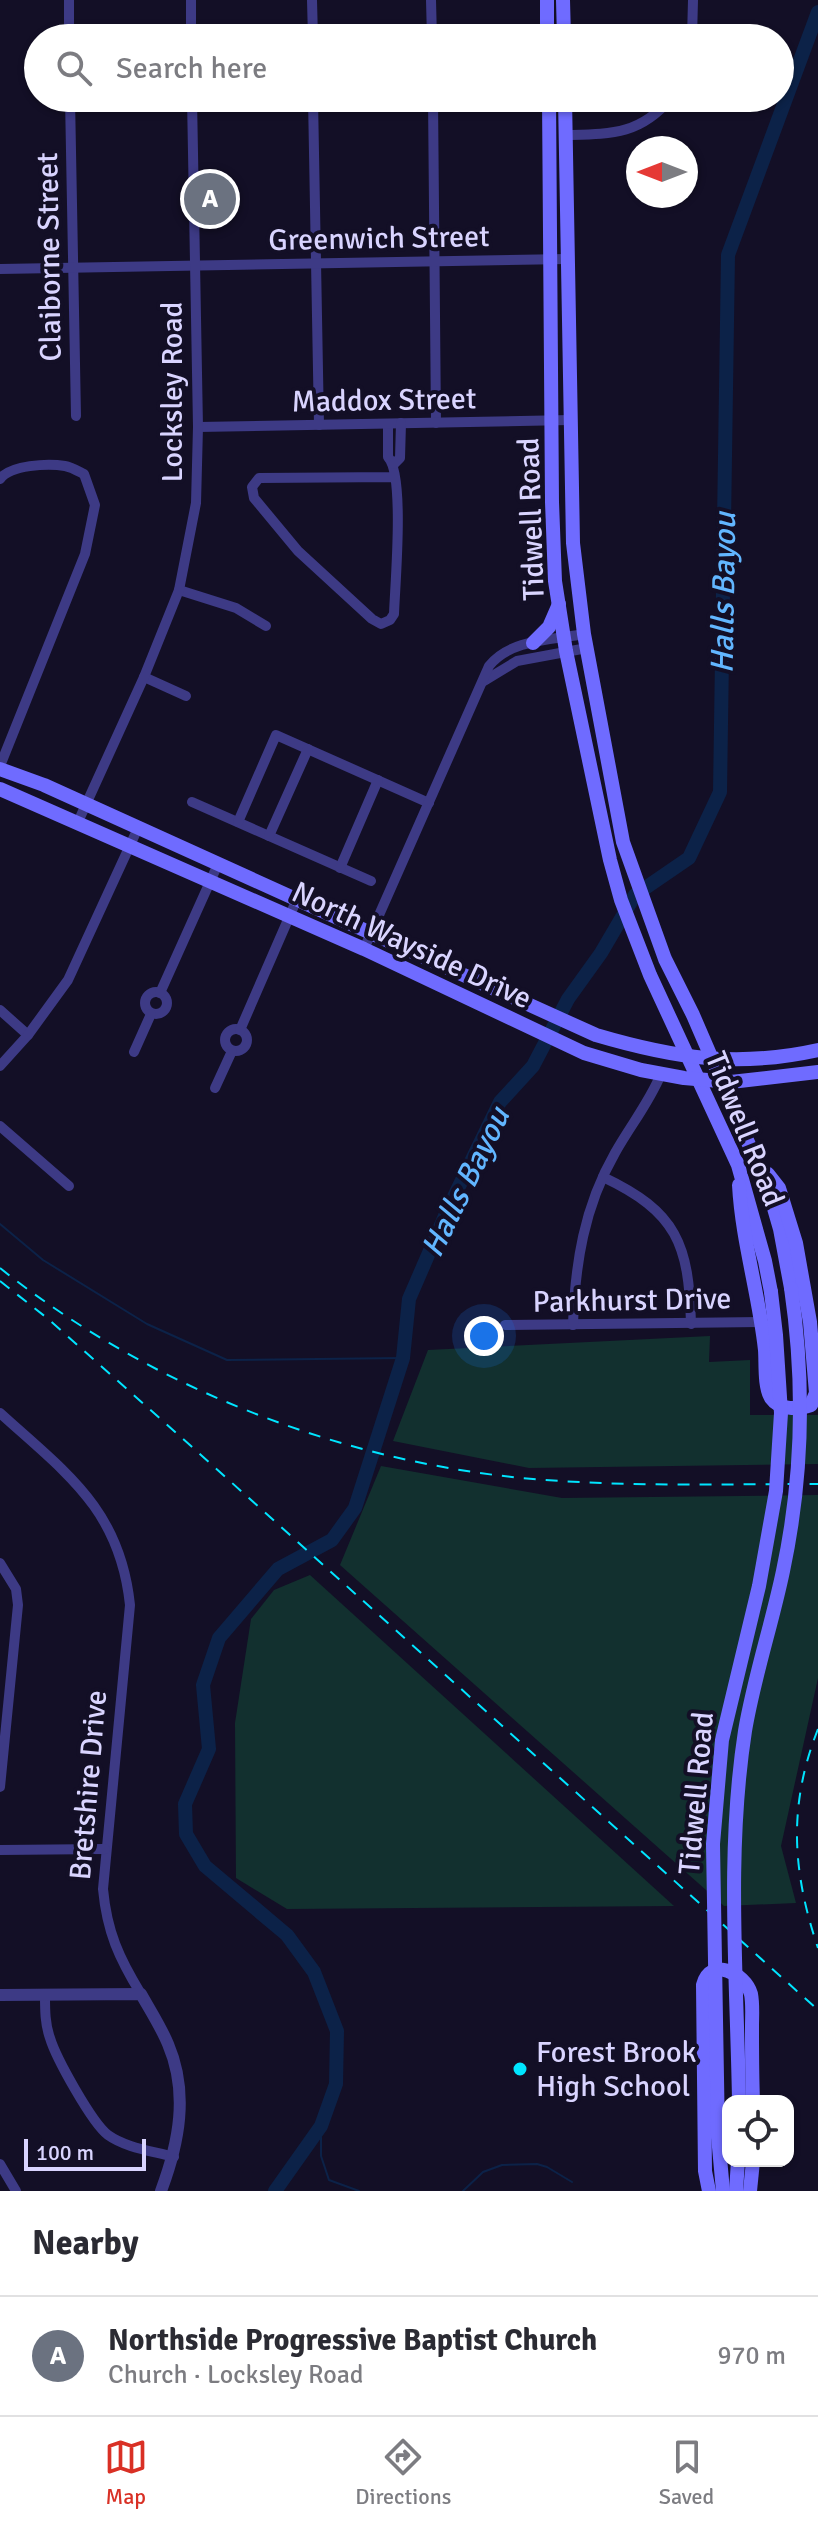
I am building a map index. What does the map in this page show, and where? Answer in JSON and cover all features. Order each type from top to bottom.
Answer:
[{"type":"main road","points":[[547,0],[547,24]]},
{"type":"main road","points":[[563,0],[564,24]]},
{"type":"main road","name":"Tidwell Road","points":[[549,112],[552,502],[555,581],[565,645],[621,900],[650,975],[738,1165],[762,1248],[771,1292],[781,1402],[776,1491],[759,1586],[722,1740],[714,1831],[718,2136],[723,2191]]},
{"type":"main road","name":"Tidwell Road","points":[[565,112],[573,543],[586,641],[623,842],[665,959],[756,1157],[780,1229],[801,1369],[798,1488],[783,1572],[746,1728],[738,1790],[735,1849],[739,2095]]},
{"type":"main road","points":[[549,135],[566,135]]},
{"type":"main road","points":[[533,643],[545,633],[559,604]]},
{"type":"main road","name":"North Wayside Drive","points":[[0,767],[596,1035],[648,1051],[712,1059],[757,1059],[818,1050]]},
{"type":"main road","name":"North Wayside Drive","points":[[0,789],[364,949],[584,1053],[661,1074],[720,1081],[818,1072]]},
{"type":"main road","points":[[738,1165],[740,1211],[761,1322],[770,1397],[777,1404],[798,1409],[811,1405],[816,1393],[814,1322],[796,1243],[779,1188],[756,1157]]},
{"type":"main road","points":[[709,2191],[705,2171],[703,1985],[705,1977],[715,1969],[725,1969],[742,1981],[751,1996],[753,2095]]},
{"type":"main road","points":[[736,2191],[738,2167]]},
{"type":"main road","points":[[750,2191],[752,2167]]},
{"type":"street","points":[[69,0],[69,24]]},
{"type":"street","points":[[191,0],[191,24]]},
{"type":"street","points":[[312,0],[313,24]]},
{"type":"street","points":[[431,0],[432,24]]},
{"type":"street","points":[[692,24],[693,0]]},
{"type":"street","name":"Claiborne Street","points":[[70,112],[76,416]]},
{"type":"street","name":"Locksley Road","points":[[78,822],[144,677],[179,590],[196,503],[198,427],[192,112]]},
{"type":"street","points":[[313,112],[319,425]]},
{"type":"street","points":[[433,112],[436,423]]},
{"type":"street","points":[[566,135],[606,134],[632,129],[656,112]]},
{"type":"street","name":"Greenwich Street","points":[[0,269],[567,259]]},
{"type":"street","name":"Maddox Street","points":[[198,427],[570,420]]},
{"type":"street","points":[[394,464],[400,458],[401,423]]},
{"type":"street","points":[[388,424],[388,457],[394,464],[398,491],[394,614],[381,624],[298,551],[254,498],[252,487],[259,478],[395,477]]},
{"type":"street","points":[[0,767],[85,554],[95,505],[84,474],[65,466],[21,467],[2,476]]},
{"type":"street","points":[[179,590],[236,608],[266,626]]},
{"type":"street","points":[[484,681],[517,661],[586,641]]},
{"type":"street","points":[[364,949],[489,666],[496,657],[533,643],[565,645]]},
{"type":"street","points":[[144,677],[186,696]]},
{"type":"street","points":[[238,822],[276,735],[429,803]]},
{"type":"street","points":[[269,836],[308,749]]},
{"type":"street","points":[[340,868],[378,780]]},
{"type":"street","points":[[192,802],[371,881]]},
{"type":"street","points":[[0,1066],[28,1035],[68,980],[138,828]]},
{"type":"street","points":[[160,993],[218,864]]},
{"type":"street","points":[[215,1088],[232,1051],[245,1046],[246,1037],[240,1030],[297,899]]},
{"type":"street","points":[[153,992],[160,993],[166,998],[166,1008],[161,1013],[151,1014],[144,1006],[145,999],[153,992]]},
{"type":"street","points":[[0,1010],[28,1035]]},
{"type":"street","points":[[134,1052],[151,1014]]},
{"type":"street","points":[[573,1325],[578,1256],[585,1223],[615,1153],[651,1098],[661,1074]]},
{"type":"street","points":[[0,1126],[69,1186]]},
{"type":"street","points":[[603,1177],[649,1202],[665,1218],[689,1271],[691,1324]]},
{"type":"street","name":"Parkhurst Drive","points":[[505,1325],[761,1322]]},
{"type":"street","name":"Bretshire Drive","points":[[0,1413],[72,1479],[97,1508],[124,1566],[130,1605],[103,1889],[106,1919],[120,1959],[168,2044],[177,2070],[179,2132],[174,2157],[161,2191]]},
{"type":"street","points":[[0,1563],[16,1589],[18,1605],[0,1787]]},
{"type":"street","points":[[0,1850],[105,1849]]},
{"type":"street","points":[[0,1995],[141,1994]]},
{"type":"street","points":[[45,1995],[45,2016],[51,2041],[95,2123],[107,2135],[122,2143],[174,2157]]},
{"type":"street","points":[[0,2164],[16,2191]]},
{"type":"green space","points":[[710,1336],[709,1362],[750,1360],[750,1415],[818,1415],[818,1464],[529,1468],[393,1441],[428,1350]]},
{"type":"green space","points":[[381,1466],[562,1498],[818,1495],[818,1678],[781,1846],[796,1903],[724,1906],[340,1565]]},
{"type":"green space","points":[[310,1575],[674,1906],[287,1909],[236,1878],[235,1723],[251,1619],[274,1590]]},
{"type":"waterway","name":"Halls Bayou","points":[[794,77],[818,12]]},
{"type":"waterway","name":"Halls Bayou","points":[[275,2191],[321,2126],[336,2084],[337,2031],[314,1972],[287,1935],[205,1866],[186,1834],[185,1804],[209,1749],[203,1685],[219,1638],[278,1569],[332,1540],[355,1508],[403,1358],[409,1299],[500,1102],[533,1066],[568,999],[601,953],[635,895],[689,858],[720,792],[728,255],[781,112]]},
{"type":"waterway","points":[[0,1224],[43,1260],[147,1324],[227,1360],[403,1358]]},
{"type":"waterway","points":[[321,2126],[321,2156],[329,2180],[359,2191]]},
{"type":"waterway","points":[[463,2191],[483,2172],[502,2165],[537,2164],[572,2182]]},
{"type":"railway","points":[[0,1268],[58,1311],[119,1349],[184,1383],[320,1437],[391,1456],[462,1470],[569,1482],[818,1484]]},
{"type":"railway","points":[[0,1281],[47,1318],[191,1446],[818,2010]]},
{"type":"railway","points":[[818,1729],[802,1784],[797,1838],[803,1892],[818,1948]]},
{"type":"place","name":"Northside Progressive Baptist Church","points":[[210,199]]},
{"type":"place","name":"Forest Brook High School","points":[[520,2069]]}]
